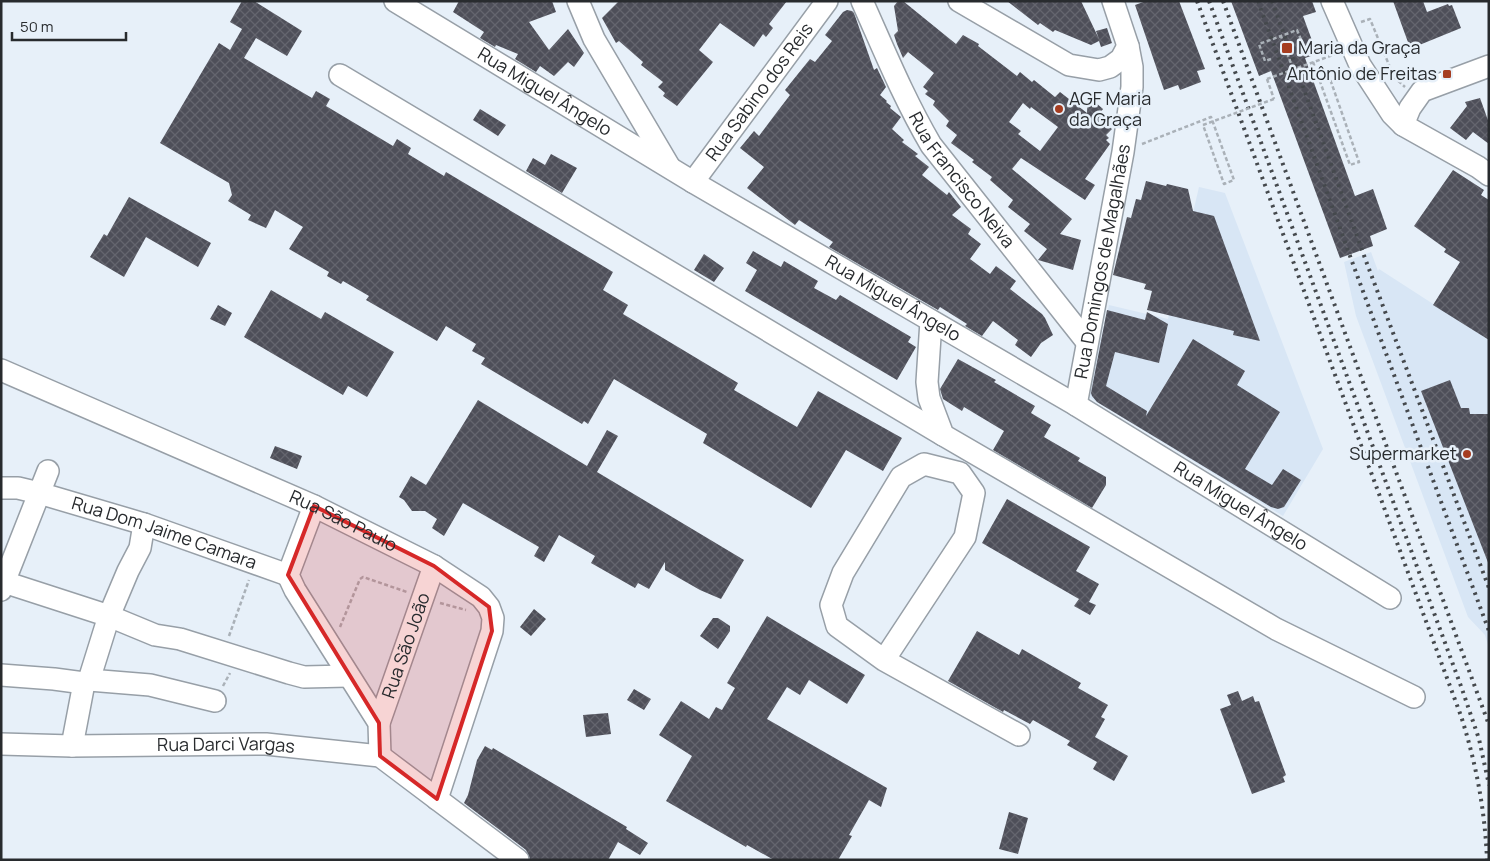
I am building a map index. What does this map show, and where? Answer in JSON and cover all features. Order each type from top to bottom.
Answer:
[{"type":"street","name":"Rua Miguel Ângelo","points":[[395,1],[670,169],[1076,405],[1390,598]]},
{"type":"street","points":[[578,1],[594,39],[670,169]]},
{"type":"street","name":"Rua Sabino dos Reis","points":[[693,182],[827,1]]},
{"type":"street","name":"Rua Francisco Neiva","points":[[862,1],[916,119],[931,145],[1087,342]]},
{"type":"street","points":[[959,1],[1069,65],[1099,70],[1110,67],[1121,59],[1128,46]]},
{"type":"street","name":"Rua Domingos de Magalhães","points":[[1076,405],[1123,152],[1132,87],[1132,67],[1128,46],[1112,1]]},
{"type":"street","points":[[1332,1],[1360,65],[1392,114],[1403,125],[1489,175]]},
{"type":"street","points":[[1403,125],[1410,108],[1422,91],[1489,66]]},
{"type":"street","points":[[340,75],[973,454],[1276,629],[1414,697]]},
{"type":"street","points":[[932,321],[927,382],[929,398],[943,435]]},
{"type":"street","name":"Rua São Paulo","points":[[1,370],[314,506],[434,566],[481,597],[489,607],[493,618],[492,631],[437,799]]},
{"type":"street","points":[[960,473],[973,454]]},
{"type":"street","points":[[884,660],[965,536],[974,493],[960,473],[924,464],[901,477],[843,573],[831,605],[837,626],[884,660],[1019,735]]},
{"type":"street","points":[[48,471],[3,586],[109,616],[155,636],[180,639],[304,677],[348,676]]},
{"type":"street","name":"Rua Dom Jaime Camara","points":[[1,488],[18,488],[39,493],[144,524],[288,575]]},
{"type":"street","points":[[314,506],[288,575],[295,590],[379,723],[380,756],[518,860]]},
{"type":"street","points":[[72,746],[86,682],[109,616],[140,548],[144,524]]},
{"type":"street","name":"Rua São João","points":[[379,723],[434,566]]},
{"type":"street","points":[[1,675],[150,685],[215,701]]},
{"type":"street","name":"Rua Darci Vargas","points":[[1,744],[72,746],[266,744],[380,756]]},
{"type":"path","points":[[1359,23],[1370,19],[1394,78],[1405,88],[1422,91]]},
{"type":"path","points":[[1270,59],[1265,61],[1259,44],[1297,30],[1304,47],[1297,49]]},
{"type":"path","points":[[1281,36],[1293,69]]},
{"type":"path","points":[[1123,152],[1211,117],[1234,180],[1224,184],[1203,126],[1274,99],[1267,79],[1366,43]]},
{"type":"path","points":[[1313,62],[1350,165],[1359,162],[1329,76],[1360,65]]},
{"type":"path","points":[[223,652],[255,563]]},
{"type":"path","points":[[326,639],[339,629],[360,579],[363,577],[423,598],[466,610]]},
{"type":"highlighted area","points":[[314,506],[434,566],[489,607],[492,631],[437,799],[380,756],[379,723],[288,575]]},
{"type":"shaded area","points":[[1199,187],[1225,193],[1323,449],[1283,516],[1087,396],[1109,305],[1168,319]]},
{"type":"shaded area","points":[[1371,252],[1378,271],[1379,269],[1489,340],[1489,648],[1485,635],[1468,617],[1356,316],[1344,262]]},
{"type":"building","points":[[242,1],[254,1],[302,31],[287,56],[256,38],[244,58],[312,98],[316,91],[330,99],[326,106],[393,146],[397,139],[411,148],[408,154],[444,176],[446,172],[613,272],[603,290],[628,305],[623,314],[738,383],[734,390],[797,427],[818,391],[902,438],[883,471],[846,450],[811,508],[703,443],[707,434],[614,379],[588,424],[584,421],[582,424],[481,364],[485,358],[472,351],[476,344],[446,326],[437,341],[366,300],[369,296],[343,281],[341,284],[327,276],[329,272],[289,249],[303,227],[275,210],[266,228],[248,220],[251,215],[228,201],[232,195],[229,183],[160,143],[219,43],[230,50],[242,29],[230,22]]},
{"type":"building","points":[[459,1],[552,1],[556,12],[529,22],[549,50],[568,29],[584,53],[574,67],[568,62],[554,76],[540,66],[536,72],[515,59],[518,54],[496,45],[495,47],[480,38],[484,32],[453,12]]},
{"type":"building","points":[[619,1],[787,1],[769,24],[773,28],[766,37],[763,34],[754,47],[720,23],[699,50],[713,62],[677,106],[663,96],[665,93],[658,87],[663,82],[641,65],[643,62],[619,41],[616,43],[602,18]]},
{"type":"building","points":[[898,1],[903,1],[956,44],[963,35],[979,44],[978,46],[1017,76],[1020,72],[1032,82],[1034,80],[1055,97],[1060,92],[1087,113],[1088,96],[1103,109],[1101,112],[1105,116],[1101,120],[1112,129],[1106,135],[1109,138],[1106,140],[1110,144],[1085,179],[1095,185],[1085,200],[1021,158],[1012,169],[1072,219],[1060,234],[1081,240],[1073,270],[1038,260],[1047,249],[1024,231],[1030,224],[1008,207],[1013,200],[990,180],[992,177],[972,162],[974,160],[951,143],[957,135],[946,126],[949,121],[933,105],[935,101],[925,94],[928,91],[923,87],[934,73],[908,52],[903,58],[897,44],[894,35],[898,31],[894,6]],"holes":[[[1023,103],[1030,109],[1031,107],[1058,127],[1040,151],[1018,134],[1021,131],[1009,122]]]},
{"type":"building","points":[[1007,1],[1081,1],[1099,39],[1096,31],[1107,28],[1112,43],[1101,47],[1099,41],[1091,45],[1055,30],[1053,32],[1040,23],[1038,25]]},
{"type":"building","points":[[1146,1],[1179,1],[1205,69],[1197,71],[1201,82],[1180,90],[1178,85],[1164,90],[1135,5]]},
{"type":"building","points":[[1231,1],[1312,1],[1316,12],[1303,16],[1317,54],[1305,58],[1355,196],[1373,189],[1387,229],[1370,236],[1373,246],[1340,258],[1271,71],[1259,76]]},
{"type":"building","points":[[1393,1],[1423,1],[1427,12],[1448,4],[1449,6],[1452,5],[1461,28],[1412,48],[1411,44],[1409,45]]},
{"type":"building","points":[[847,10],[854,13],[874,70],[877,68],[886,87],[880,95],[891,106],[890,108],[901,117],[892,129],[904,140],[902,142],[918,154],[915,156],[929,167],[922,175],[947,195],[949,192],[961,207],[952,215],[971,229],[968,234],[981,244],[970,259],[990,274],[996,266],[1016,281],[1010,289],[1045,318],[1053,335],[1041,343],[1031,357],[1015,345],[1018,340],[993,321],[982,336],[940,307],[938,310],[829,247],[833,242],[799,220],[795,225],[747,188],[764,167],[740,148],[754,131],[759,136],[790,95],[785,90],[810,59],[815,62],[832,41],[825,35],[843,12]]},
{"type":"building","points":[[1480,98],[1489,123],[1489,144],[1473,132],[1466,140],[1450,128],[1467,106],[1465,102]]},
{"type":"building","points":[[480,109],[506,125],[498,136],[473,120]]},
{"type":"building","points":[[551,154],[577,168],[562,193],[526,171],[533,158],[545,165]]},
{"type":"building","points":[[1453,170],[1484,190],[1481,195],[1489,200],[1489,340],[1433,305],[1460,262],[1444,252],[1446,249],[1414,226]]},
{"type":"building","points":[[1146,181],[1188,189],[1193,211],[1214,216],[1260,341],[1233,335],[1234,331],[1147,310],[1152,291],[1144,289],[1146,284],[1113,275],[1127,217],[1131,218],[1136,199],[1141,200]]},
{"type":"building","points":[[129,197],[211,243],[198,267],[146,237],[124,277],[90,257],[104,234],[107,236]]},
{"type":"building","points":[[753,251],[781,267],[784,261],[818,281],[814,288],[836,300],[840,295],[911,337],[908,342],[916,347],[897,380],[745,291],[757,270],[746,263]]},
{"type":"building","points":[[704,254],[724,268],[714,282],[694,270]]},
{"type":"building","points":[[271,290],[321,319],[325,312],[394,352],[367,397],[348,386],[343,395],[244,337]]},
{"type":"building","points":[[218,305],[232,313],[225,326],[210,319]]},
{"type":"building","points":[[1107,310],[1145,320],[1147,312],[1168,324],[1159,363],[1115,352],[1106,386],[1147,411],[1146,416],[1193,339],[1245,371],[1237,385],[1280,412],[1245,469],[1272,485],[1283,469],[1301,480],[1284,507],[1278,509],[1271,507],[1097,402],[1091,393]]},
{"type":"building","points":[[958,359],[996,380],[994,382],[1035,406],[1031,413],[1051,425],[1044,437],[1080,458],[1078,461],[1106,477],[1106,485],[1092,508],[993,450],[1004,431],[964,407],[962,411],[943,399],[940,389]]},
{"type":"building","points":[[1450,380],[1461,408],[1469,408],[1470,414],[1489,414],[1489,565],[1421,391]]},
{"type":"building","points":[[478,400],[587,466],[607,430],[618,436],[597,472],[744,560],[721,599],[700,590],[665,570],[665,562],[649,589],[638,583],[635,588],[591,563],[595,556],[559,535],[544,562],[534,556],[539,547],[463,503],[444,536],[432,528],[437,519],[425,511],[412,511],[404,500],[399,497],[411,476],[426,485]]},
{"type":"building","points":[[275,446],[302,456],[297,469],[270,458]]},
{"type":"building","points":[[1007,499],[1090,547],[1076,571],[1099,584],[1089,602],[1096,605],[1090,615],[1074,606],[1079,599],[982,543]]},
{"type":"building","points":[[534,609],[546,619],[531,636],[520,627]]},
{"type":"building","points":[[767,616],[865,675],[847,704],[809,680],[800,695],[787,687],[767,719],[887,788],[881,807],[869,800],[849,835],[852,836],[838,860],[774,860],[747,845],[746,847],[666,801],[692,756],[659,735],[681,701],[709,719],[716,707],[722,710],[735,688],[727,683]]},
{"type":"building","points":[[713,618],[718,618],[730,626],[730,631],[718,649],[700,636]]},
{"type":"building","points":[[977,631],[1019,655],[1022,649],[1081,683],[1078,688],[1108,705],[1101,717],[1105,719],[1095,737],[1128,756],[1114,781],[1093,769],[1097,762],[1067,745],[1070,741],[1033,720],[1030,724],[1004,710],[1003,712],[948,681]]},
{"type":"building","points":[[634,689],[651,699],[644,710],[627,700]]},
{"type":"building","points":[[1238,691],[1242,701],[1253,696],[1255,702],[1259,701],[1286,775],[1283,777],[1285,782],[1252,794],[1220,709],[1231,705],[1227,695]]},
{"type":"building","points":[[608,713],[611,734],[586,737],[583,715]]},
{"type":"building","points":[[485,746],[492,750],[493,748],[627,827],[626,829],[648,843],[640,855],[618,842],[608,860],[530,859],[526,850],[464,803],[468,795],[477,760]]},
{"type":"building","points":[[1009,812],[1028,818],[1018,854],[999,849]]},
{"type":"railway","points":[[1197,1],[1461,716],[1479,787],[1487,860]]},
{"type":"railway","points":[[1209,1],[1462,689],[1479,739],[1489,785]]},
{"type":"railway","points":[[1223,1],[1489,725]]},
{"type":"railway","points":[[1258,1],[1489,631]]},
{"type":"railway","points":[[1272,1],[1366,261],[1489,588]]},
{"type":"place","name":"Maria da Graça","points":[[1287,48]]},
{"type":"place","name":"Antônio de Freitas","points":[[1447,74]]},
{"type":"place","name":"AGF Maria da Graça","points":[[1059,109]]},
{"type":"place","name":"Supermarket","points":[[1467,454]]}]
